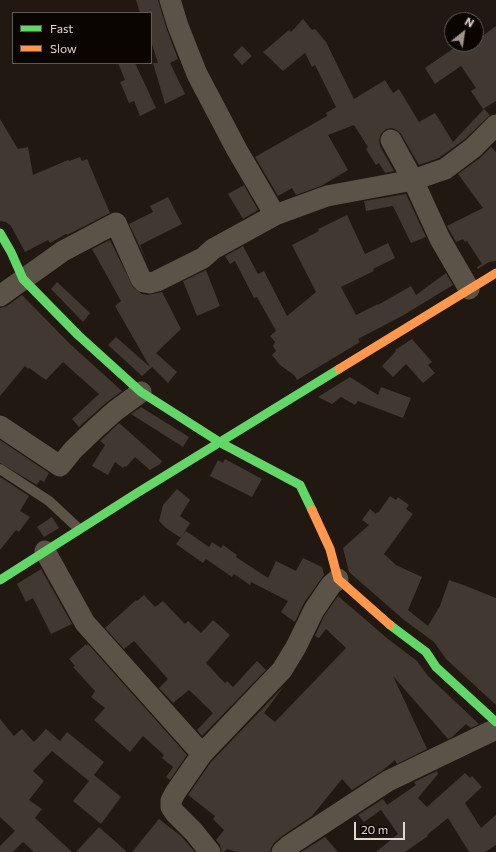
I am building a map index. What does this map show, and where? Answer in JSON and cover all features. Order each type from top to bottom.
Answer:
[{"type":"street","points":[[170,0],[178,26],[197,74],[229,137],[274,215]]},
{"type":"street","points":[[0,296],[63,251],[116,223],[141,279],[144,282],[150,283],[157,281],[203,258],[213,249],[274,215],[327,196],[414,180],[445,169],[473,148],[496,125]]},
{"type":"street","points":[[391,140],[414,180],[440,239],[469,289]]},
{"type":"street","points":[[0,234],[11,252],[23,279],[78,335],[141,392],[221,442],[300,485],[330,549],[338,579],[396,630],[426,652],[436,667],[496,722]]},
{"type":"street","points":[[0,580],[80,529],[496,273]]},
{"type":"street","points":[[0,426],[60,466],[73,450],[96,428],[115,411],[141,392]]},
{"type":"street","points":[[45,551],[85,623],[202,754]]},
{"type":"street","points":[[210,852],[194,832],[175,813],[171,807],[171,801],[202,754],[282,670],[296,648],[317,605],[330,585],[338,579]]},
{"type":"street","points":[[282,852],[290,845],[388,781],[496,729]]},
{"type":"lane","points":[[0,469],[49,501],[80,529]]},
{"type":"building","points":[[136,0],[158,0],[178,59],[170,63],[185,94],[165,104],[153,63],[158,63],[152,44],[152,12],[140,12]]},
{"type":"building","points":[[303,19],[312,30],[315,29],[326,42],[354,99],[385,80],[393,93],[399,89],[419,122],[435,113],[453,142],[484,109],[490,115],[465,139],[439,158],[419,165],[401,134],[392,128],[386,129],[381,134],[379,140],[380,146],[394,171],[385,173],[379,163],[376,165],[366,149],[368,147],[354,125],[328,135],[348,170],[321,186],[296,195],[292,188],[278,196],[255,157],[327,116],[326,113],[336,107],[315,65],[312,67],[305,53],[283,71],[263,52],[289,30],[291,32]]},
{"type":"building","points":[[496,26],[496,101],[483,109],[471,91],[476,88],[461,66],[435,84],[425,68],[448,52],[484,52],[484,35]]},
{"type":"building","points":[[242,46],[252,56],[242,65],[233,55]]},
{"type":"building","points":[[118,64],[135,64],[156,108],[140,116],[134,101],[129,103],[120,82],[125,80]]},
{"type":"building","points":[[0,119],[18,149],[28,147],[33,175],[68,160],[69,161],[80,157],[82,161],[87,159],[110,213],[50,243],[48,240],[25,252],[11,226],[6,222],[0,221]]},
{"type":"building","points":[[491,147],[496,152],[496,261],[489,262],[478,269],[477,267],[482,264],[467,241],[465,242],[463,239],[456,242],[447,226],[483,208],[458,174],[480,158]]},
{"type":"building","points":[[244,185],[258,210],[243,219],[228,194]]},
{"type":"building","points":[[406,194],[426,237],[411,243],[393,206],[366,211],[364,201]]},
{"type":"building","points":[[168,197],[182,224],[140,245],[147,262],[129,224],[153,212],[150,206]]},
{"type":"building","points":[[347,215],[365,254],[388,243],[395,258],[373,269],[374,271],[341,287],[356,315],[378,305],[411,286],[416,295],[446,273],[453,285],[402,316],[358,339],[360,342],[297,380],[294,375],[280,365],[272,355],[276,351],[273,346],[275,342],[270,336],[276,331],[257,297],[254,298],[235,261],[230,264],[225,256],[243,246],[258,274],[264,271],[287,316],[316,292],[292,245],[319,231],[318,229]]},
{"type":"building","points":[[110,240],[133,287],[142,294],[148,295],[162,292],[181,329],[156,353],[177,372],[168,383],[152,367],[142,376],[108,345],[116,337],[150,367],[115,306],[121,301],[92,249]]},
{"type":"building","points":[[206,270],[220,306],[197,316],[183,281]]},
{"type":"building","points":[[57,282],[90,313],[83,322],[51,289]]},
{"type":"building","points":[[22,295],[70,344],[122,391],[79,427],[72,419],[99,394],[63,362],[46,380],[25,366],[0,396],[0,308],[7,306]]},
{"type":"building","points":[[412,339],[432,362],[428,365],[435,373],[423,383],[406,364],[393,377],[382,366],[396,351],[395,350]]},
{"type":"building","points":[[350,377],[378,395],[381,387],[411,398],[403,418],[358,401],[355,405],[341,397],[332,404],[318,397]]},
{"type":"building","points":[[141,407],[189,437],[183,447],[131,414]]},
{"type":"building","points":[[119,423],[162,461],[160,464],[150,470],[135,457],[126,467],[125,466],[123,468],[115,462],[108,475],[92,466],[105,445],[100,441]]},
{"type":"building","points":[[0,440],[49,473],[44,482],[40,480],[37,485],[0,463]]},
{"type":"building","points":[[225,459],[262,479],[252,497],[210,476],[218,460],[223,463]]},
{"type":"building","points":[[0,477],[29,496],[20,511],[30,517],[19,532],[16,530],[0,550]]},
{"type":"building","points":[[177,489],[190,500],[180,516],[190,523],[181,538],[166,528],[159,521],[163,505]]},
{"type":"building","points":[[390,496],[396,500],[398,497],[409,505],[406,509],[413,514],[384,554],[396,565],[422,577],[408,610],[428,626],[440,606],[449,580],[496,598],[496,705],[446,659],[434,642],[404,620],[349,572],[343,548],[369,525],[362,520],[370,509],[376,514],[377,512],[378,513]]},
{"type":"building","points":[[52,517],[59,528],[44,537],[37,527]]},
{"type":"building","points":[[186,531],[209,547],[212,542],[221,548],[223,545],[237,555],[236,557],[268,578],[276,561],[296,571],[303,558],[322,567],[324,575],[304,603],[295,622],[281,612],[288,601],[251,582],[250,585],[234,574],[232,577],[206,559],[203,563],[176,544]]},
{"type":"building","points":[[41,569],[72,624],[51,634],[33,598],[26,602],[17,584]]},
{"type":"building","points":[[144,595],[155,607],[163,601],[185,624],[188,621],[201,633],[213,620],[230,635],[206,663],[225,683],[227,681],[233,687],[257,661],[266,670],[202,736],[197,730],[213,713],[189,690],[173,703],[159,688],[168,679],[134,641],[124,649],[105,628],[136,600],[137,601]]},
{"type":"building","points":[[338,596],[388,639],[417,661],[428,676],[479,724],[471,728],[466,724],[448,739],[393,676],[427,749],[397,764],[395,760],[382,771],[352,790],[342,779],[312,816],[282,836],[274,843],[270,852],[237,852],[227,849],[222,852],[220,845],[216,840],[224,830],[213,819],[215,816],[188,795],[211,762],[284,686],[264,713],[275,722],[346,648],[326,629],[319,638],[315,636],[324,616]]},
{"type":"building","points":[[86,644],[86,646],[88,644],[187,755],[170,780],[166,777],[173,767],[162,758],[164,755],[143,736],[130,752],[94,720],[105,708],[91,697],[95,691],[73,667],[75,666],[69,659]]},
{"type":"building","points":[[0,719],[14,736],[22,729],[34,742],[46,729],[60,741],[67,732],[104,762],[94,775],[121,797],[101,824],[73,801],[89,781],[52,751],[33,771],[44,781],[29,800],[42,809],[35,818],[72,852],[34,852],[23,842],[13,852],[0,852],[0,846],[15,831],[0,817]]},
{"type":"building","points":[[437,771],[438,774],[418,798],[427,807],[465,773],[470,778],[472,776],[482,787],[465,803],[481,828],[496,815],[496,845],[485,852],[469,852],[448,818],[427,835],[428,836],[405,852],[376,852],[398,834],[381,810],[364,822],[358,815],[383,799],[387,805],[416,785],[414,782]]},
{"type":"building","points":[[159,819],[181,836],[195,852],[132,852]]},
{"type":"building","points":[[99,827],[127,852],[76,852]]},
{"type":"building","points":[[325,837],[338,852],[301,852]]},
{"type":"traffic: fast","points":[[0,233],[11,252],[23,279],[78,335],[141,392],[221,443],[300,485],[312,510]]},
{"type":"traffic: fast","points":[[0,580],[137,493],[339,369]]},
{"type":"traffic: fast","points":[[390,625],[426,652],[436,667],[496,722]]},
{"type":"traffic: slow","points":[[339,369],[496,273]]},
{"type":"traffic: slow","points":[[312,510],[330,549],[338,579],[390,625]]}]
